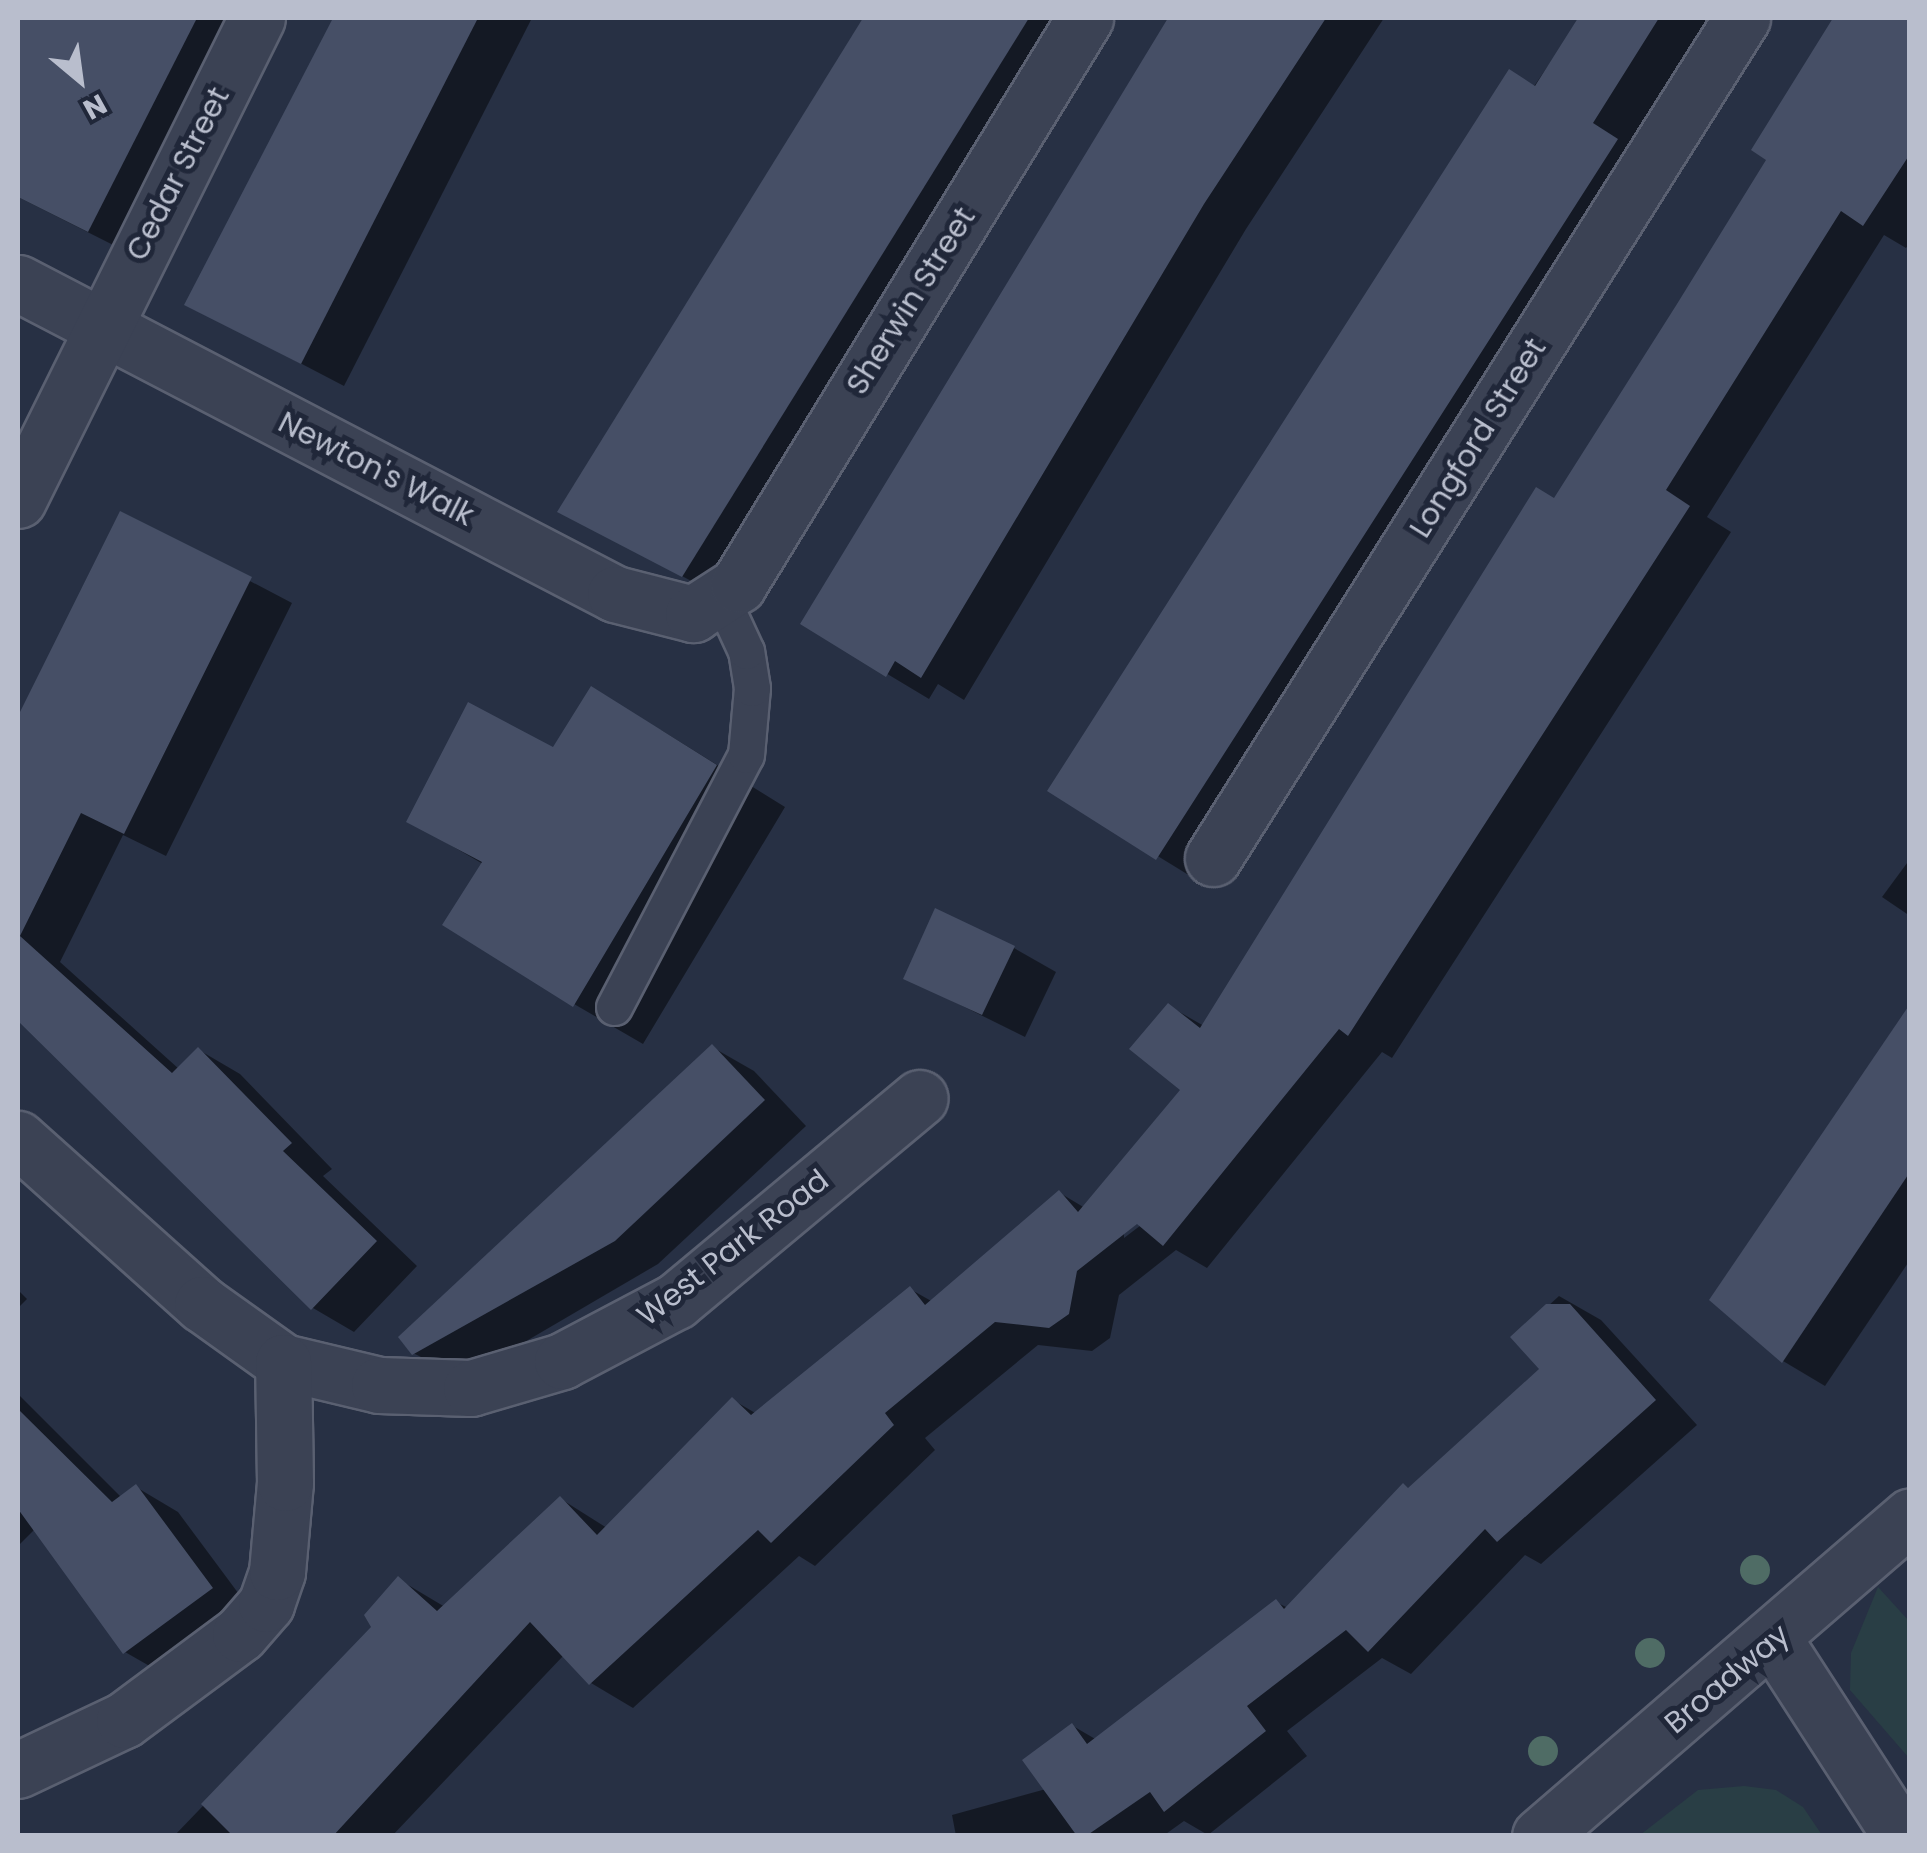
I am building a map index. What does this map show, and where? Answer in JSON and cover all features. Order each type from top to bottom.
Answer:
[{"type":"street","name":"Cedar Street","points":[[18,500],[257,18]]},
{"type":"street","name":"Sherwin Street","points":[[729,591],[1085,18]]},
{"type":"street","name":"Longford Street","points":[[1214,858],[1742,18]]},
{"type":"street","name":"Newton's Walk","points":[[18,284],[99,331],[615,594],[693,614],[729,591]]},
{"type":"street","name":"West Park Road","points":[[18,1139],[202,1304],[283,1362],[348,1380],[436,1388],[503,1382],[562,1361],[676,1301],[920,1098]]},
{"type":"street","points":[[18,1770],[124,1720],[240,1634],[266,1604],[277,1572],[286,1483],[283,1362]]},
{"type":"street","name":"Broadway","points":[[1540,1836],[1774,1640],[1910,1517]]},
{"type":"street","points":[[1774,1640],[1901,1836]]},
{"type":"lane","points":[[614,1007],[746,755],[752,688],[729,591]]},
{"type":"shaded area","points":[[1878,1587],[1909,1621],[1909,1758],[1850,1690],[1851,1653]]},
{"type":"shaded area","points":[[1744,1786],[1776,1790],[1803,1807],[1822,1835],[1640,1835],[1698,1790]]},
{"type":"building","points":[[18,18],[197,18],[88,232],[18,197]]},
{"type":"building","points":[[333,18],[478,18],[301,364],[184,305]]},
{"type":"building","points":[[863,18],[1029,18],[682,577],[557,512]]},
{"type":"building","points":[[1168,18],[1326,18],[1204,204],[921,678],[895,661],[886,677],[800,624]]},
{"type":"building","points":[[1578,18],[1659,18],[1593,123],[1618,139],[1156,860],[1047,791],[1509,69],[1535,86]]},
{"type":"building","points":[[1833,18],[1910,18],[1910,154],[1863,226],[1841,211],[1666,490],[1690,506],[1348,1036],[1339,1029],[1163,1246],[1137,1224],[1077,1271],[1069,1314],[1049,1328],[995,1322],[885,1413],[894,1425],[771,1543],[758,1530],[589,1685],[530,1622],[333,1836],[233,1836],[201,1804],[371,1627],[364,1615],[398,1576],[437,1611],[560,1496],[597,1535],[732,1397],[751,1415],[910,1286],[925,1305],[1059,1190],[1078,1212],[1180,1090],[1129,1049],[1168,1003],[1200,1028],[1536,487],[1554,498],[1677,304],[1766,160],[1751,150]]},
{"type":"building","points":[[120,511],[252,577],[124,834],[81,813],[20,936],[172,1073],[198,1047],[292,1143],[283,1151],[377,1241],[311,1310],[18,1021],[18,716]]},
{"type":"building","points":[[591,686],[717,765],[573,1007],[442,925],[482,862],[406,822],[468,702],[553,747]]},
{"type":"building","points":[[935,908],[1015,946],[982,1015],[903,979]]},
{"type":"building","points":[[1910,1004],[1910,1172],[1782,1363],[1709,1300]]},
{"type":"building","points":[[712,1044],[765,1100],[615,1241],[412,1355],[398,1337]]},
{"type":"building","points":[[1546,1304],[1570,1304],[1656,1400],[1497,1542],[1485,1529],[1368,1652],[1346,1630],[1247,1706],[1266,1731],[1164,1812],[1150,1792],[1086,1836],[1077,1836],[1022,1760],[1072,1723],[1087,1744],[1276,1599],[1284,1609],[1403,1483],[1408,1488],[1539,1369],[1510,1337]]},
{"type":"building","points":[[18,1409],[112,1502],[136,1484],[213,1588],[123,1654],[18,1509]]}]
